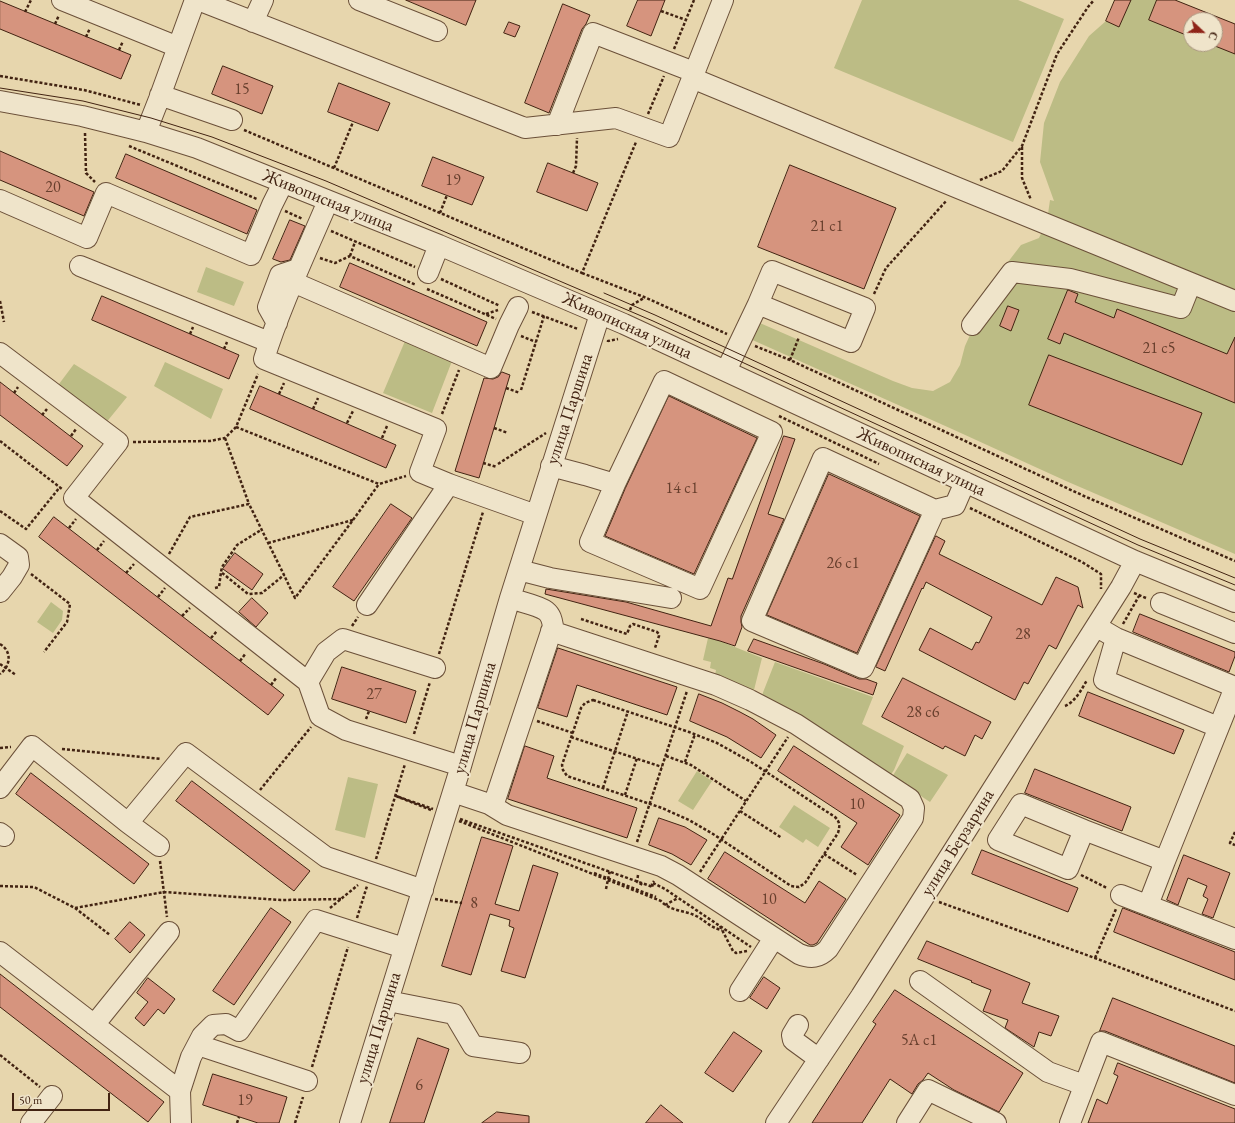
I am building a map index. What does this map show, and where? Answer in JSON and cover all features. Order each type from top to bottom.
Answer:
[{"type":"street","points":[[62,0],[178,47]]},
{"type":"street","points":[[146,132],[197,0],[525,128],[616,118],[669,137],[723,0]]},
{"type":"street","points":[[253,22],[263,0]]},
{"type":"street","points":[[359,0],[437,31]]},
{"type":"street","points":[[557,125],[593,34],[669,62],[693,75],[958,188],[1235,301]]},
{"type":"street","points":[[160,97],[237,125]]},
{"type":"street","name":"Живописная улица","points":[[0,101],[82,116],[146,132],[197,148],[439,245],[600,314],[726,371],[1135,561],[1235,602]]},
{"type":"street","points":[[0,200],[87,238],[106,192],[251,255],[282,183]]},
{"type":"street","points":[[267,350],[299,268],[328,201]]},
{"type":"street","points":[[423,282],[439,245]]},
{"type":"street","points":[[80,266],[267,350],[436,429],[420,472],[536,515]]},
{"type":"street","points":[[299,268],[464,356],[491,368],[510,313]]},
{"type":"street","points":[[726,371],[758,304],[772,270],[865,308],[851,342],[758,304]]},
{"type":"street","points":[[972,325],[1012,272],[1070,279],[1181,308],[1191,283]]},
{"type":"street","name":"улица Паршина","points":[[350,1123],[404,948],[428,894],[453,792],[510,598],[600,314]]},
{"type":"street","points":[[0,353],[118,442],[67,492],[308,682],[320,716],[346,730],[461,766]]},
{"type":"street","points":[[664,381],[772,432],[700,589],[590,542],[615,484],[664,381]]},
{"type":"street","points":[[935,510],[863,668],[752,621],[823,458],[935,510],[955,505],[964,482]]},
{"type":"street","points":[[551,466],[585,474],[615,484]]},
{"type":"street","points":[[366,605],[449,484]]},
{"type":"street","points":[[0,592],[10,559]]},
{"type":"street","name":"улица Берзарина","points":[[776,1123],[891,949],[1121,587],[1135,561]]},
{"type":"street","points":[[519,570],[550,578],[671,598]]},
{"type":"street","points":[[493,806],[515,759],[537,691],[553,626],[552,619],[546,611],[510,598]]},
{"type":"street","points":[[1161,602],[1235,633]]},
{"type":"street","points":[[1095,626],[1116,638],[1235,687],[1148,905]]},
{"type":"street","points":[[453,792],[493,806],[507,815],[654,863],[673,872],[799,954],[806,957],[816,957],[828,949],[913,818],[914,808],[910,799],[796,724],[750,700],[716,685],[551,631]]},
{"type":"street","points":[[1116,638],[1104,680],[1218,728]]},
{"type":"street","points":[[308,682],[326,652],[343,639],[434,668]]},
{"type":"street","points":[[0,788],[32,746],[159,846]]},
{"type":"street","points":[[128,822],[186,753],[326,857],[428,894]]},
{"type":"street","points":[[1084,830],[1068,869],[998,840],[1021,804],[1165,861]]},
{"type":"street","points":[[1121,895],[1235,939]]},
{"type":"street","points":[[181,1123],[180,1091],[191,1057],[202,1036],[213,1026],[226,1024],[239,1030],[316,920],[404,948]]},
{"type":"street","points":[[94,1025],[169,932]]},
{"type":"street","points":[[740,991],[774,938]]},
{"type":"street","points":[[0,952],[180,1091]]},
{"type":"street","points":[[920,981],[1048,1072],[1084,1085]]},
{"type":"street","points":[[388,1001],[454,1014],[473,1046],[520,1053]]},
{"type":"street","points":[[798,1025],[792,1035],[793,1040],[819,1058]]},
{"type":"street","points":[[1070,1123],[1100,1042],[1235,1095]]},
{"type":"street","points":[[198,1045],[307,1081]]},
{"type":"street","points":[[907,1123],[928,1090],[996,1123]]},
{"type":"street","points":[[31,1123],[52,1096]]},
{"type":"path","points":[[25,12],[30,0]]},
{"type":"path","points":[[582,274],[694,0]]},
{"type":"path","points":[[874,294],[886,268],[958,188],[1002,171],[1022,146],[1058,54],[1088,6],[1094,0]]},
{"type":"path","points":[[661,11],[686,20]]},
{"type":"path","points":[[0,76],[84,90],[147,107],[160,97]]},
{"type":"path","points":[[334,168],[353,122]]},
{"type":"path","points":[[573,173],[576,166],[578,122]]},
{"type":"path","points":[[237,125],[582,274],[644,298],[790,360],[1084,496],[1235,561]]},
{"type":"path","points":[[85,132],[86,173],[106,192]]},
{"type":"path","points":[[1022,146],[1022,178],[1040,221]]},
{"type":"path","points":[[440,213],[447,195]]},
{"type":"path","points":[[299,268],[335,263],[350,256],[356,242]]},
{"type":"path","points":[[350,256],[423,282],[486,315],[510,313]]},
{"type":"path","points":[[0,301],[4,322]]},
{"type":"path","points":[[486,315],[510,313]]},
{"type":"path","points":[[506,388],[520,392],[544,316],[583,331]]},
{"type":"path","points":[[790,360],[805,323]]},
{"type":"path","points":[[118,442],[210,441],[225,438],[236,427],[267,350]]},
{"type":"path","points":[[436,429],[464,356]]},
{"type":"path","points":[[236,427],[379,484]]},
{"type":"path","points":[[494,428],[508,432]]},
{"type":"path","points":[[483,463],[497,466],[550,430]]},
{"type":"path","points":[[225,438],[249,504],[295,598],[379,484],[420,472]]},
{"type":"path","points":[[0,441],[67,492],[26,529],[0,511]]},
{"type":"path","points":[[295,1123],[487,498]]},
{"type":"path","points":[[162,567],[190,517],[249,504]]},
{"type":"path","points":[[268,543],[353,520]]},
{"type":"path","points":[[261,530],[237,545],[222,567],[221,572],[248,594],[262,592],[284,575]]},
{"type":"path","points":[[10,559],[70,604],[66,622],[44,652]]},
{"type":"path","points":[[1121,587],[1139,596],[1161,602]]},
{"type":"path","points":[[343,639],[366,605]]},
{"type":"path","points":[[581,619],[627,634]]},
{"type":"path","points":[[626,638],[632,624],[658,633],[659,636],[654,650]]},
{"type":"path","points":[[0,644],[6,649],[9,655],[6,669],[0,674]]},
{"type":"path","points":[[0,664],[16,675]]},
{"type":"path","points":[[638,842],[688,690]]},
{"type":"path","points":[[1067,705],[1076,697]]},
{"type":"path","points":[[593,700],[628,711],[695,734],[728,749],[835,817],[838,820],[840,827],[838,833],[805,882],[802,885],[795,887],[791,886],[721,839],[676,813],[567,776],[562,765],[581,708],[585,703],[593,700]]},
{"type":"path","points":[[603,788],[628,711]]},
{"type":"path","points":[[251,802],[320,716]]},
{"type":"path","points":[[534,720],[573,733]]},
{"type":"path","points":[[685,762],[695,734]]},
{"type":"path","points":[[572,737],[662,767]]},
{"type":"path","points":[[700,872],[785,741]]},
{"type":"path","points":[[32,746],[180,761]]},
{"type":"path","points":[[666,756],[685,762],[746,801]]},
{"type":"path","points":[[625,795],[637,758]]},
{"type":"path","points":[[396,796],[433,810]]},
{"type":"path","points":[[396,796],[440,812]]},
{"type":"path","points":[[740,811],[782,838]]},
{"type":"path","points":[[455,818],[653,886],[652,883],[665,889],[753,948],[743,952],[734,952],[720,926]]},
{"type":"path","points":[[455,818],[656,897]]},
{"type":"path","points":[[455,818],[661,901],[664,905],[693,914],[710,926],[722,930]]},
{"type":"path","points":[[1235,832],[1230,844],[1235,845]]},
{"type":"path","points":[[159,846],[169,932]]},
{"type":"path","points":[[606,889],[615,850]]},
{"type":"path","points":[[824,854],[860,877]]},
{"type":"path","points":[[1068,869],[1121,895],[1095,958]]},
{"type":"path","points":[[316,920],[372,873]]},
{"type":"path","points":[[0,886],[34,887],[75,908],[110,934]]},
{"type":"path","points":[[75,908],[164,892],[281,900],[341,899]]},
{"type":"path","points":[[428,894],[462,903]]},
{"type":"path","points":[[664,905],[678,898]]},
{"type":"path","points":[[937,901],[1095,958],[1235,1011]]},
{"type":"path","points":[[0,1055],[52,1096]]},
{"type":"path","points":[[237,1123],[239,1117]]},
{"type":"green space","points":[[862,0],[1018,0],[1064,19],[1013,142],[834,68]]},
{"type":"green space","points":[[1115,0],[1175,0],[1205,12],[1183,12],[1183,52],[1223,52],[1223,19],[1235,24],[1235,554],[1066,481],[748,338],[753,320],[912,388],[933,391],[950,382],[960,365],[985,289],[1021,245],[1039,238],[1047,221],[1050,200],[1054,201],[1040,162],[1044,123],[1060,82],[1089,36],[1106,21]]},
{"type":"green space","points":[[206,267],[244,282],[234,306],[197,292]]},
{"type":"green space","points":[[405,341],[452,361],[432,413],[383,393]]},
{"type":"green space","points":[[165,362],[223,389],[211,419],[154,386]]},
{"type":"green space","points":[[74,364],[127,397],[105,424],[56,388]]},
{"type":"green space","points":[[51,602],[63,611],[62,620],[53,633],[37,622]]},
{"type":"green space","points":[[708,638],[720,641],[762,658],[754,690],[715,675],[716,670],[710,668],[711,662],[703,660]]},
{"type":"green space","points":[[775,662],[873,697],[862,724],[904,746],[894,770],[888,779],[788,710],[762,695]]},
{"type":"green space","points":[[907,753],[948,775],[930,802],[892,777]]},
{"type":"green space","points":[[697,771],[712,781],[693,810],[678,801]]},
{"type":"green space","points":[[348,777],[378,784],[365,838],[335,830]]},
{"type":"green space","points":[[794,805],[830,828],[818,847],[806,839],[803,843],[779,827]]},
{"type":"building","points":[[406,0],[476,0],[466,25]]},
{"type":"building","points":[[638,0],[665,0],[651,36],[627,26]]},
{"type":"building","points":[[1115,0],[1131,0],[1119,27],[1106,21]]},
{"type":"building","points":[[1157,0],[1175,0],[1205,12],[1183,12],[1183,34],[1149,20]]},
{"type":"building","points":[[0,1],[131,55],[121,79],[0,29]]},
{"type":"building","points":[[563,4],[590,15],[582,29],[549,113],[525,103]]},
{"type":"building","points":[[1223,19],[1235,24],[1235,54],[1223,49]]},
{"type":"building","points":[[509,22],[520,26],[515,37],[504,33]]},
{"type":"building","points":[[223,66],[273,86],[262,114],[212,94]]},
{"type":"building","points":[[339,83],[390,103],[378,131],[328,112]]},
{"type":"building","points":[[0,151],[94,192],[84,216],[0,180]]},
{"type":"building","points":[[126,154],[257,210],[247,234],[116,178]]},
{"type":"building","points":[[433,157],[484,177],[472,205],[422,186]]},
{"type":"building","points":[[548,163],[598,183],[587,211],[537,192]]},
{"type":"building","points":[[790,165],[896,208],[864,289],[758,247]]},
{"type":"building","points":[[290,220],[305,226],[290,260],[281,262],[273,259]]},
{"type":"building","points":[[350,263],[487,322],[477,346],[340,287]]},
{"type":"building","points":[[1068,290],[1078,294],[1075,302],[1114,318],[1117,309],[1227,354],[1235,337],[1235,403],[1064,333],[1060,344],[1048,339]]},
{"type":"building","points":[[102,296],[239,355],[229,379],[92,320]]},
{"type":"building","points":[[1008,306],[1019,310],[1011,331],[1000,326]]},
{"type":"building","points":[[1049,355],[1202,413],[1182,465],[1029,405]]},
{"type":"building","points":[[502,372],[510,375],[479,478],[455,471],[484,378],[493,379],[498,377]]},
{"type":"building","points":[[0,382],[83,446],[67,466],[0,415]]},
{"type":"building","points":[[260,386],[396,445],[386,468],[250,409]]},
{"type":"building","points":[[669,396],[757,438],[694,574],[605,536],[625,489]]},
{"type":"building","points":[[784,436],[795,439],[768,514],[784,519],[741,616],[742,627],[735,646],[545,594],[546,589],[626,602],[711,626],[728,578],[732,579]]},
{"type":"building","points":[[829,474],[920,516],[857,653],[767,615]]},
{"type":"building","points":[[391,504],[412,518],[354,601],[333,587]]},
{"type":"building","points":[[54,517],[284,695],[268,715],[39,537]]},
{"type":"building","points":[[936,536],[945,541],[939,554],[1042,605],[1056,577],[1078,587],[1083,608],[1078,605],[1056,649],[1049,645],[1028,684],[1024,682],[1015,700],[919,650],[930,628],[972,650],[976,642],[979,643],[992,617],[926,582],[885,671],[876,667]]},
{"type":"building","points":[[235,553],[263,574],[252,590],[223,569]]},
{"type":"building","points":[[252,598],[268,613],[256,627],[239,612]]},
{"type":"building","points":[[1140,614],[1235,652],[1229,672],[1133,632]]},
{"type":"building","points":[[754,639],[824,664],[859,679],[866,679],[877,683],[873,695],[748,651]]},
{"type":"building","points":[[558,648],[677,687],[667,715],[577,685],[567,717],[538,708]]},
{"type":"building","points":[[342,667],[416,691],[406,723],[332,699]]},
{"type":"building","points":[[903,678],[991,722],[982,739],[975,735],[965,756],[945,746],[943,749],[882,717]]},
{"type":"building","points":[[1088,692],[1184,730],[1174,754],[1079,716]]},
{"type":"building","points":[[699,694],[740,712],[776,735],[761,758],[727,737],[690,721]]},
{"type":"building","points":[[525,746],[554,756],[547,778],[637,808],[627,838],[508,799]]},
{"type":"building","points":[[794,746],[900,815],[868,865],[841,847],[857,823],[778,771]]},
{"type":"building","points":[[1035,769],[1131,807],[1122,831],[1025,793]]},
{"type":"building","points":[[31,773],[149,864],[134,884],[16,794]]},
{"type":"building","points":[[192,781],[310,871],[294,891],[176,801]]},
{"type":"building","points":[[659,818],[685,827],[707,840],[691,865],[672,854],[649,845]]},
{"type":"building","points":[[482,837],[513,846],[495,904],[519,911],[533,865],[558,873],[525,978],[501,971],[514,928],[509,926],[510,920],[490,914],[471,975],[442,966]]},
{"type":"building","points":[[982,850],[1078,888],[1068,912],[972,874]]},
{"type":"building","points":[[725,852],[805,903],[819,881],[846,899],[817,943],[810,945],[708,879]]},
{"type":"building","points":[[1184,855],[1230,873],[1213,918],[1202,914],[1208,899],[1203,896],[1207,886],[1188,878],[1178,905],[1167,900]]},
{"type":"building","points":[[271,908],[291,922],[234,1005],[213,991]]},
{"type":"building","points":[[1123,908],[1235,952],[1235,980],[1114,932]]},
{"type":"building","points":[[130,922],[145,935],[130,953],[115,939]]},
{"type":"building","points":[[927,941],[1030,983],[1022,1003],[1059,1016],[1051,1036],[1039,1032],[1034,1047],[1005,1028],[1008,1020],[983,1011],[991,990],[918,959]]},
{"type":"building","points":[[0,974],[164,1102],[148,1122],[0,1007]]},
{"type":"building","points":[[764,977],[780,988],[767,1009],[750,998]]},
{"type":"building","points":[[148,978],[175,999],[164,1014],[158,1009],[144,1026],[135,1018],[148,1002],[137,993]]},
{"type":"building","points":[[895,990],[1023,1073],[999,1112],[954,1090],[928,1073],[918,1084],[912,1094],[890,1079],[862,1123],[812,1123],[876,1024],[873,1022]]},
{"type":"building","points":[[1113,998],[1235,1046],[1235,1083],[1105,1031],[1100,1031]]},
{"type":"building","points":[[734,1032],[762,1051],[733,1092],[705,1073]]},
{"type":"building","points":[[418,1038],[449,1049],[424,1123],[390,1123]]},
{"type":"building","points":[[1118,1063],[1235,1109],[1235,1123],[1088,1123],[1097,1099],[1107,1104],[1118,1076],[1114,1074]]},
{"type":"building","points":[[213,1074],[287,1097],[279,1123],[258,1123],[203,1105]]},
{"type":"building","points":[[661,1105],[683,1123],[646,1123]]},
{"type":"building","points":[[497,1112],[529,1116],[529,1123],[482,1123]]},
{"type":"tram line","points":[[0,88],[83,101],[151,118],[212,137],[326,181],[653,321],[1138,545],[1235,585]]},
{"type":"tram line","points":[[604,293],[655,315],[1140,539],[1235,578]]}]
